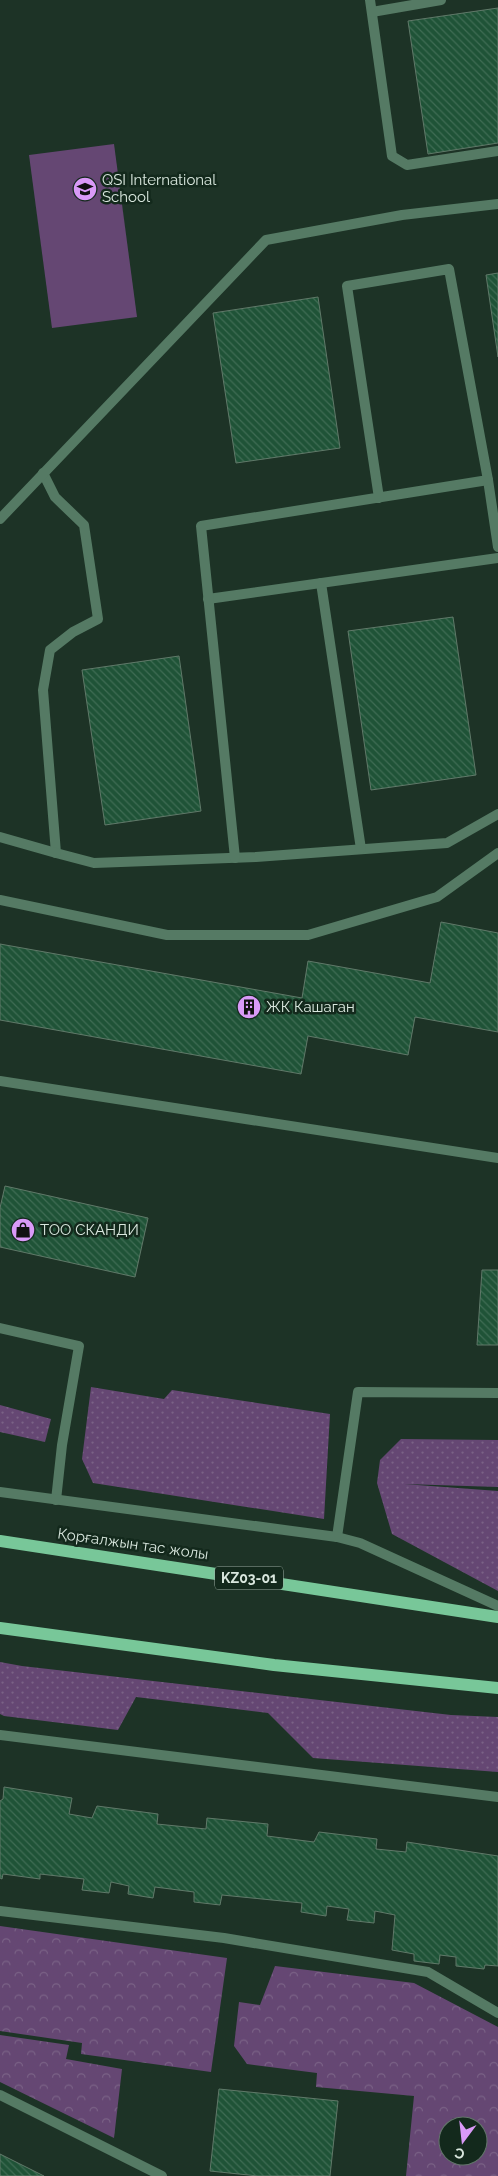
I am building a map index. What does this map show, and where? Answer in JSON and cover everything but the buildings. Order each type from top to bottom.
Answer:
[{"type":"main road","name":"Қорғалжын тас жолы","points":[[0,1541],[498,1617]]},
{"type":"main road","points":[[0,1628],[274,1665],[498,1688]]},
{"type":"street","points":[[370,0],[392,156],[407,165],[498,151]]},
{"type":"street","points":[[372,12],[441,0]]},
{"type":"street","points":[[0,518],[266,240],[402,215],[498,204]]},
{"type":"street","points":[[379,498],[347,286],[449,269],[488,480],[498,547]]},
{"type":"street","points":[[43,473],[55,497],[84,526],[98,619],[72,632],[50,650],[44,690],[56,853]]},
{"type":"street","points":[[236,858],[201,526],[488,480]]},
{"type":"street","points":[[208,599],[498,558]]},
{"type":"street","points":[[321,583],[360,849]]},
{"type":"street","points":[[0,837],[94,864],[236,858],[447,843],[498,814]]},
{"type":"street","points":[[0,900],[167,935],[308,934],[437,897],[498,853]]},
{"type":"street","points":[[0,1081],[498,1158]]},
{"type":"street","points":[[0,1328],[79,1346],[62,1445],[56,1500]]},
{"type":"street","points":[[337,1537],[358,1392],[498,1393]]},
{"type":"street","points":[[0,1492],[337,1537],[360,1542],[498,1606]]},
{"type":"street","points":[[0,1736],[498,1797]]},
{"type":"street","points":[[0,1910],[224,1938],[428,1972],[498,2013]]},
{"type":"street","points":[[0,2095],[162,2176]]},
{"type":"green space","points":[[114,144],[137,317],[52,328],[29,155]]},
{"type":"green space","points":[[91,1387],[164,1399],[172,1390],[330,1414],[324,1519],[93,1483],[82,1459]]},
{"type":"green space","points":[[0,1405],[51,1419],[45,1442],[0,1432]]},
{"type":"green space","points":[[401,1439],[498,1440],[498,1487],[404,1484],[498,1491],[498,1591],[392,1534],[377,1483],[380,1460]]},
{"type":"green space","points":[[0,1662],[451,1715],[498,1717],[498,1772],[313,1758],[268,1713],[136,1697],[118,1730],[4,1716],[0,1714]]},
{"type":"green space","points":[[0,1926],[227,1958],[211,2072],[81,2054],[82,2043],[0,2031]]},
{"type":"green space","points":[[275,1966],[414,1983],[498,2027],[498,2176],[406,2176],[414,2096],[316,2087],[317,2073],[247,2064],[234,2046],[239,2002],[260,2005]]},
{"type":"green space","points":[[0,2035],[69,2045],[66,2059],[122,2069],[114,2138],[0,2082]]},
{"type":"place","name":"QSI International School","points":[[85,189]]},
{"type":"place","name":"ЖК Кашаган","points":[[249,1007]]},
{"type":"place","name":"ТОО СКАНДИ","points":[[23,1230]]}]
